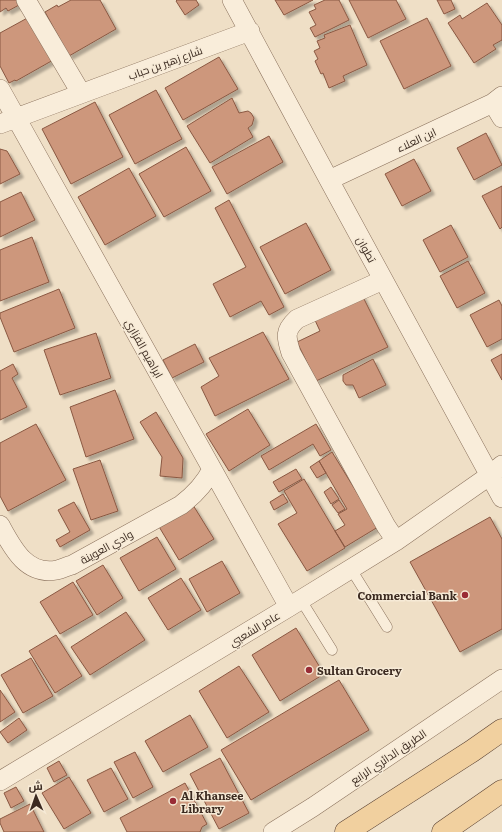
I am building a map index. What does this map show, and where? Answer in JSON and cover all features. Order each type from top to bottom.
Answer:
[{"type":"main road","points":[[346,832],[502,730]]},
{"type":"main road","points":[[443,832],[502,790]]},
{"type":"street","points":[[26,0],[81,93]]},
{"type":"street","name":"تطوان","points":[[232,0],[383,280],[496,470],[502,498]]},
{"type":"street","name":"شارع زهير بن حباب","points":[[8,121],[250,31]]},
{"type":"street","name":"ابراهيم الفزاري","points":[[0,89],[8,121],[212,469],[295,604]]},
{"type":"street","name":"ابن العلاء","points":[[329,180],[499,105]]},
{"type":"street","points":[[383,280],[297,319],[290,326],[287,333],[291,353],[386,526],[396,541]]},
{"type":"street","name":"وادي العوينة","points":[[0,525],[14,550],[25,562],[40,569],[56,570],[72,565],[181,504],[200,488],[212,469]]},
{"type":"street","name":"عامر الشعبي","points":[[0,781],[295,604],[396,541],[496,470]]},
{"type":"street","name":"الطريق الدائري الرابع","points":[[273,832],[313,807],[502,679]]},
{"type":"lane","points":[[350,569],[387,627]]},
{"type":"lane","points":[[295,604],[332,650]]},
{"type":"building","points":[[0,0],[17,0],[19,5],[8,11],[6,8],[0,12]]},
{"type":"building","points":[[71,0],[100,0],[116,29],[69,56],[45,12],[57,5],[58,7]]},
{"type":"building","points":[[196,0],[199,5],[185,15],[176,1]]},
{"type":"building","points":[[275,0],[313,0],[284,15]]},
{"type":"building","points":[[325,0],[339,0],[349,20],[315,37],[310,28],[316,25],[309,12],[316,9],[314,5]]},
{"type":"building","points":[[349,0],[396,0],[406,19],[368,38]]},
{"type":"building","points":[[437,0],[451,0],[455,9],[444,14]]},
{"type":"building","points":[[487,3],[502,25],[502,40],[493,45],[496,49],[474,63],[448,23],[460,15],[462,19]]},
{"type":"building","points":[[31,16],[55,59],[16,81],[15,80],[9,83],[0,66],[0,33]]},
{"type":"building","points":[[427,18],[451,66],[404,89],[380,41]]},
{"type":"building","points":[[350,25],[367,65],[343,76],[345,81],[329,88],[323,73],[321,74],[315,61],[318,59],[314,51],[320,48],[317,41],[325,38],[324,35]]},
{"type":"building","points":[[219,57],[238,89],[183,120],[165,88]]},
{"type":"building","points":[[156,90],[182,139],[135,164],[109,115]]},
{"type":"building","points":[[232,98],[239,113],[248,111],[254,118],[252,125],[248,128],[253,137],[210,163],[187,126]]},
{"type":"building","points":[[95,102],[123,157],[71,184],[42,129]]},
{"type":"building","points":[[486,133],[502,165],[474,180],[457,148]]},
{"type":"building","points":[[269,136],[283,162],[227,194],[212,167]]},
{"type":"building","points":[[186,147],[211,191],[164,217],[139,174]]},
{"type":"building","points":[[0,149],[7,151],[20,174],[0,184]]},
{"type":"building","points":[[414,159],[431,191],[402,206],[385,174]]},
{"type":"building","points":[[129,168],[156,216],[105,245],[78,197]]},
{"type":"building","points":[[502,186],[502,227],[500,229],[482,196]]},
{"type":"building","points":[[21,192],[35,220],[0,237],[0,202]]},
{"type":"building","points":[[229,200],[284,307],[269,315],[261,301],[230,317],[213,284],[246,267],[215,208]]},
{"type":"building","points":[[306,223],[331,270],[285,294],[260,247]]},
{"type":"building","points":[[451,225],[468,257],[440,272],[423,240]]},
{"type":"building","points":[[32,237],[49,282],[0,301],[0,250]]},
{"type":"building","points":[[468,261],[485,293],[457,308],[440,276]]},
{"type":"building","points":[[59,289],[75,328],[14,352],[0,317],[0,313]]},
{"type":"building","points":[[362,295],[388,347],[316,381],[297,342],[320,331],[314,318]]},
{"type":"building","points":[[499,300],[502,306],[502,339],[487,347],[470,315]]},
{"type":"building","points":[[263,332],[289,379],[215,416],[201,387],[219,376],[209,358]]},
{"type":"building","points":[[96,333],[111,378],[60,395],[44,350]]},
{"type":"building","points":[[195,344],[204,362],[172,378],[163,360]]},
{"type":"building","points":[[502,354],[502,380],[491,360]]},
{"type":"building","points":[[373,359],[386,385],[359,398],[353,385],[346,385],[343,381],[343,375]]},
{"type":"building","points":[[13,364],[18,374],[12,378],[27,407],[0,420],[0,371]]},
{"type":"building","points":[[115,390],[134,439],[86,457],[70,407]]},
{"type":"building","points":[[248,409],[270,445],[229,471],[206,434]]},
{"type":"building","points":[[156,412],[183,458],[182,478],[160,476],[162,457],[140,422]]},
{"type":"building","points":[[36,424],[66,480],[8,511],[0,496],[0,443]]},
{"type":"building","points":[[316,424],[331,450],[320,456],[313,444],[269,470],[261,456]]},
{"type":"building","points":[[332,452],[378,527],[345,547],[335,531],[345,525],[338,514],[347,509],[319,461]]},
{"type":"building","points":[[100,460],[118,511],[91,520],[73,469]]},
{"type":"building","points":[[319,461],[326,473],[317,478],[310,467]]},
{"type":"building","points":[[296,469],[302,479],[279,492],[273,482]]},
{"type":"building","points":[[304,479],[345,548],[307,571],[278,524],[297,513],[284,491]]},
{"type":"building","points":[[331,487],[339,499],[331,504],[324,492]]},
{"type":"building","points":[[283,494],[288,502],[274,510],[270,502]]},
{"type":"building","points":[[339,500],[345,509],[338,513],[332,505]]},
{"type":"building","points":[[74,502],[90,530],[60,547],[56,540],[70,532],[58,510]]},
{"type":"building","points":[[193,505],[214,539],[179,560],[158,525]]},
{"type":"building","name":"Commercial Bank","points":[[490,517],[502,539],[502,629],[460,652],[410,562]]},
{"type":"building","points":[[157,537],[176,569],[139,591],[120,558]]},
{"type":"building","points":[[222,561],[240,593],[207,612],[189,579]]},
{"type":"building","points":[[103,565],[123,598],[97,615],[76,581]]},
{"type":"building","points":[[181,578],[201,610],[168,630],[148,598]]},
{"type":"building","points":[[73,582],[93,615],[60,634],[40,602]]},
{"type":"building","points":[[126,612],[145,640],[90,675],[71,647]]},
{"type":"building","points":[[296,628],[324,674],[280,701],[252,655]]},
{"type":"building","points":[[56,635],[82,676],[55,693],[29,651]]},
{"type":"building","points":[[31,658],[53,696],[23,713],[1,675]]},
{"type":"building","points":[[239,666],[269,712],[227,738],[199,691]]},
{"type":"building","points":[[339,680],[369,730],[251,800],[221,750]]},
{"type":"building","points":[[0,690],[15,712],[0,722]]},
{"type":"building","points":[[190,715],[208,747],[163,772],[145,741]]},
{"type":"building","points":[[19,718],[27,730],[8,743],[0,732]]},
{"type":"building","points":[[135,752],[153,787],[133,798],[114,762]]},
{"type":"building","points":[[220,758],[249,813],[219,829],[190,774]]},
{"type":"building","points":[[59,761],[67,775],[54,782],[47,768]]},
{"type":"building","points":[[111,768],[128,799],[104,812],[87,780]]},
{"type":"building","points":[[69,777],[91,813],[64,829],[42,793]]},
{"type":"building","name":"Al Khansee Library","points":[[185,783],[207,824],[202,827],[200,832],[127,832],[120,818]]},
{"type":"building","points":[[16,787],[24,801],[11,808],[4,793]]},
{"type":"building","points":[[30,804],[44,832],[4,832],[0,819]]},
{"type":"place","name":"Commercial Bank","points":[[465,595]]},
{"type":"place","name":"Sultan Grocery","points":[[309,670]]},
{"type":"place","name":"Al Khansee Library","points":[[173,801]]}]
